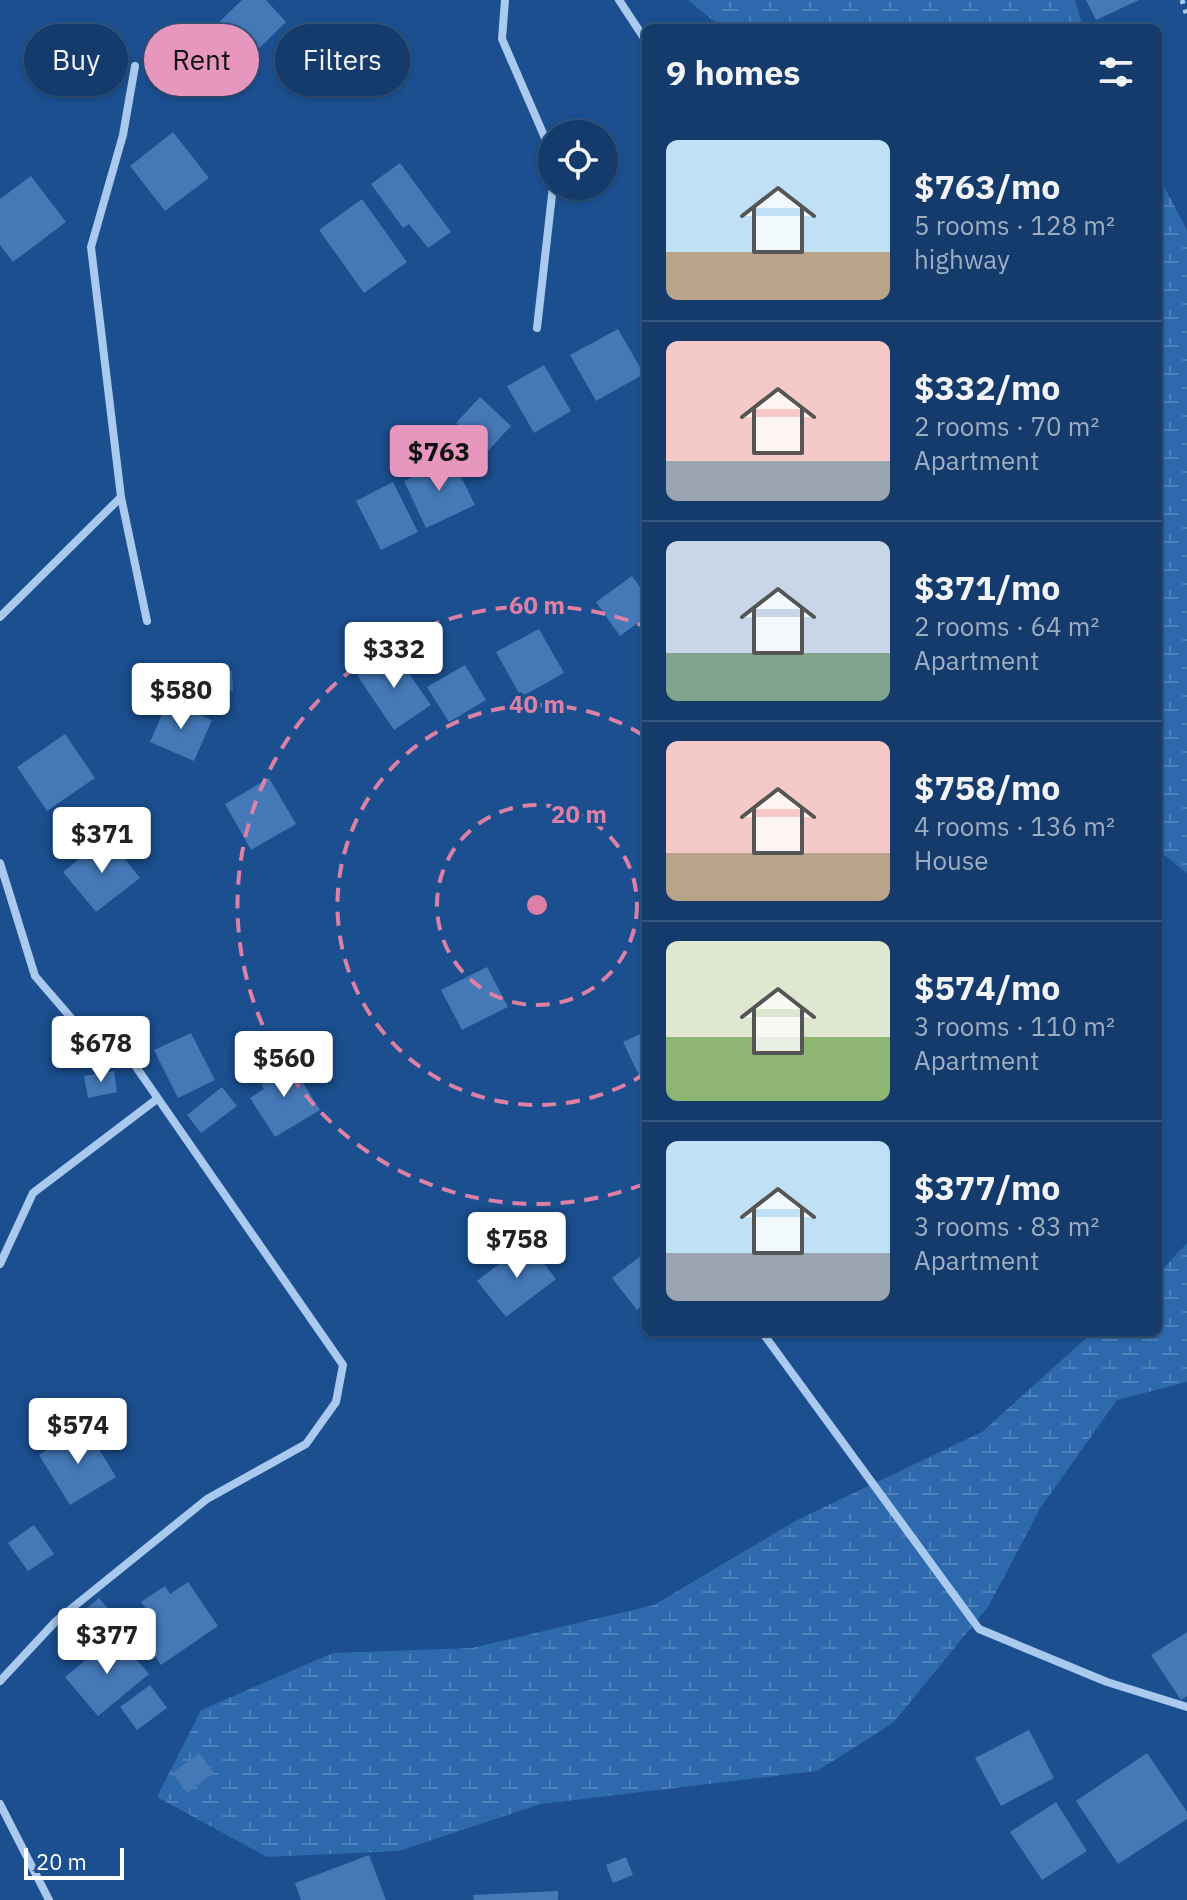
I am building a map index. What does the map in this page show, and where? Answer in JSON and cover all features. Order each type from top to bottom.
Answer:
[{"type":"street","points":[[505,0],[502,39],[538,122]]},
{"type":"street","points":[[619,0],[642,35]]},
{"type":"street","points":[[135,66],[123,135],[91,247],[121,497],[147,621]]},
{"type":"street","points":[[537,328],[551,200]]},
{"type":"street","points":[[0,617],[121,497]]},
{"type":"street","points":[[0,863],[35,976],[73,1020],[125,1051],[343,1365],[336,1402],[306,1444],[207,1499],[56,1621],[0,1681]]},
{"type":"street","points":[[0,1264],[33,1193],[157,1099]]},
{"type":"street","points":[[765,1336],[979,1629],[1107,1682],[1187,1707]]},
{"type":"street","points":[[0,1804],[49,1900]]},
{"type":"path","points":[[1182,0],[1187,16]]},
{"type":"green space","points":[[688,0],[1075,0],[1082,24],[717,24]]},
{"type":"green space","points":[[1162,183],[1187,230],[1187,873],[1162,853]]},
{"type":"green space","points":[[1187,1243],[1187,1382],[1117,1400],[1041,1507],[988,1607],[893,1723],[817,1771],[541,1804],[399,1851],[267,1857],[157,1797],[201,1710],[333,1653],[472,1648],[654,1605],[797,1520],[982,1432],[1089,1336],[1162,1336],[1162,1270]]},
{"type":"building","points":[[242,0],[266,0],[286,22],[275,24],[275,33],[259,48],[259,24],[217,24]]},
{"type":"building","points":[[1086,0],[1139,0],[1096,20]]},
{"type":"building","points":[[173,132],[209,178],[165,211],[130,166]]},
{"type":"building","points":[[400,163],[451,232],[428,248],[409,224],[403,228],[371,184]]},
{"type":"building","points":[[31,176],[66,222],[13,262],[0,245],[0,199]]},
{"type":"building","points":[[362,199],[407,262],[364,293],[319,230]]},
{"type":"building","points":[[618,329],[642,375],[596,401],[570,355]]},
{"type":"building","points":[[544,365],[571,411],[534,433],[507,386]]},
{"type":"building","points":[[480,397],[511,426],[487,452],[456,423]]},
{"type":"building","points":[[452,458],[475,505],[426,528],[404,481]]},
{"type":"building","points":[[393,482],[418,532],[381,550],[356,501]]},
{"type":"building","points":[[632,576],[642,590],[642,620],[620,636],[596,602]]},
{"type":"building","points":[[539,629],[564,673],[521,697],[496,652]]},
{"type":"building","points":[[393,651],[431,705],[394,730],[357,675]]},
{"type":"building","points":[[465,665],[486,700],[449,722],[427,687]]},
{"type":"building","points":[[232,671],[233,691],[195,692],[194,673]]},
{"type":"building","points":[[168,701],[212,720],[194,761],[150,742]]},
{"type":"building","points":[[65,734],[95,778],[47,811],[17,767]]},
{"type":"building","points":[[269,778],[296,824],[251,850],[225,804]]},
{"type":"building","points":[[107,837],[140,878],[96,912],[63,872]]},
{"type":"building","points":[[487,967],[508,1007],[462,1030],[441,990]]},
{"type":"building","points":[[191,1033],[215,1080],[178,1098],[154,1050]]},
{"type":"building","points":[[642,1033],[642,1082],[623,1042]]},
{"type":"building","points":[[288,1059],[320,1110],[275,1137],[250,1098],[264,1089],[258,1078]]},
{"type":"building","points":[[114,1071],[117,1092],[88,1098],[84,1076]]},
{"type":"building","points":[[222,1087],[237,1106],[201,1133],[187,1115]]},
{"type":"building","points":[[527,1242],[556,1279],[506,1317],[477,1281]]},
{"type":"building","points":[[642,1255],[642,1306],[637,1310],[612,1278]]},
{"type":"building","points":[[85,1426],[116,1477],[70,1505],[39,1455]]},
{"type":"building","points":[[34,1525],[54,1554],[28,1571],[8,1543]]},
{"type":"building","points":[[188,1582],[218,1626],[161,1665],[131,1621],[147,1610],[141,1602],[165,1586],[170,1594]]},
{"type":"building","points":[[99,1598],[120,1622],[97,1641],[76,1617]]},
{"type":"building","points":[[1187,1632],[1187,1696],[1181,1700],[1151,1655]]},
{"type":"building","points":[[116,1635],[149,1674],[98,1716],[65,1677]]},
{"type":"building","points":[[150,1685],[167,1708],[137,1730],[120,1707]]},
{"type":"building","points":[[1029,1730],[1054,1778],[1001,1806],[975,1758]]},
{"type":"building","points":[[199,1753],[214,1773],[187,1793],[172,1773]]},
{"type":"building","points":[[1147,1753],[1187,1812],[1187,1819],[1118,1864],[1076,1801]]},
{"type":"building","points":[[1056,1802],[1087,1851],[1042,1880],[1010,1832]]},
{"type":"building","points":[[369,1855],[386,1900],[301,1900],[295,1883]]},
{"type":"building","points":[[626,1857],[633,1875],[613,1883],[606,1865]]},
{"type":"building","points":[[558,1891],[558,1900],[474,1900],[473,1895]]}]
